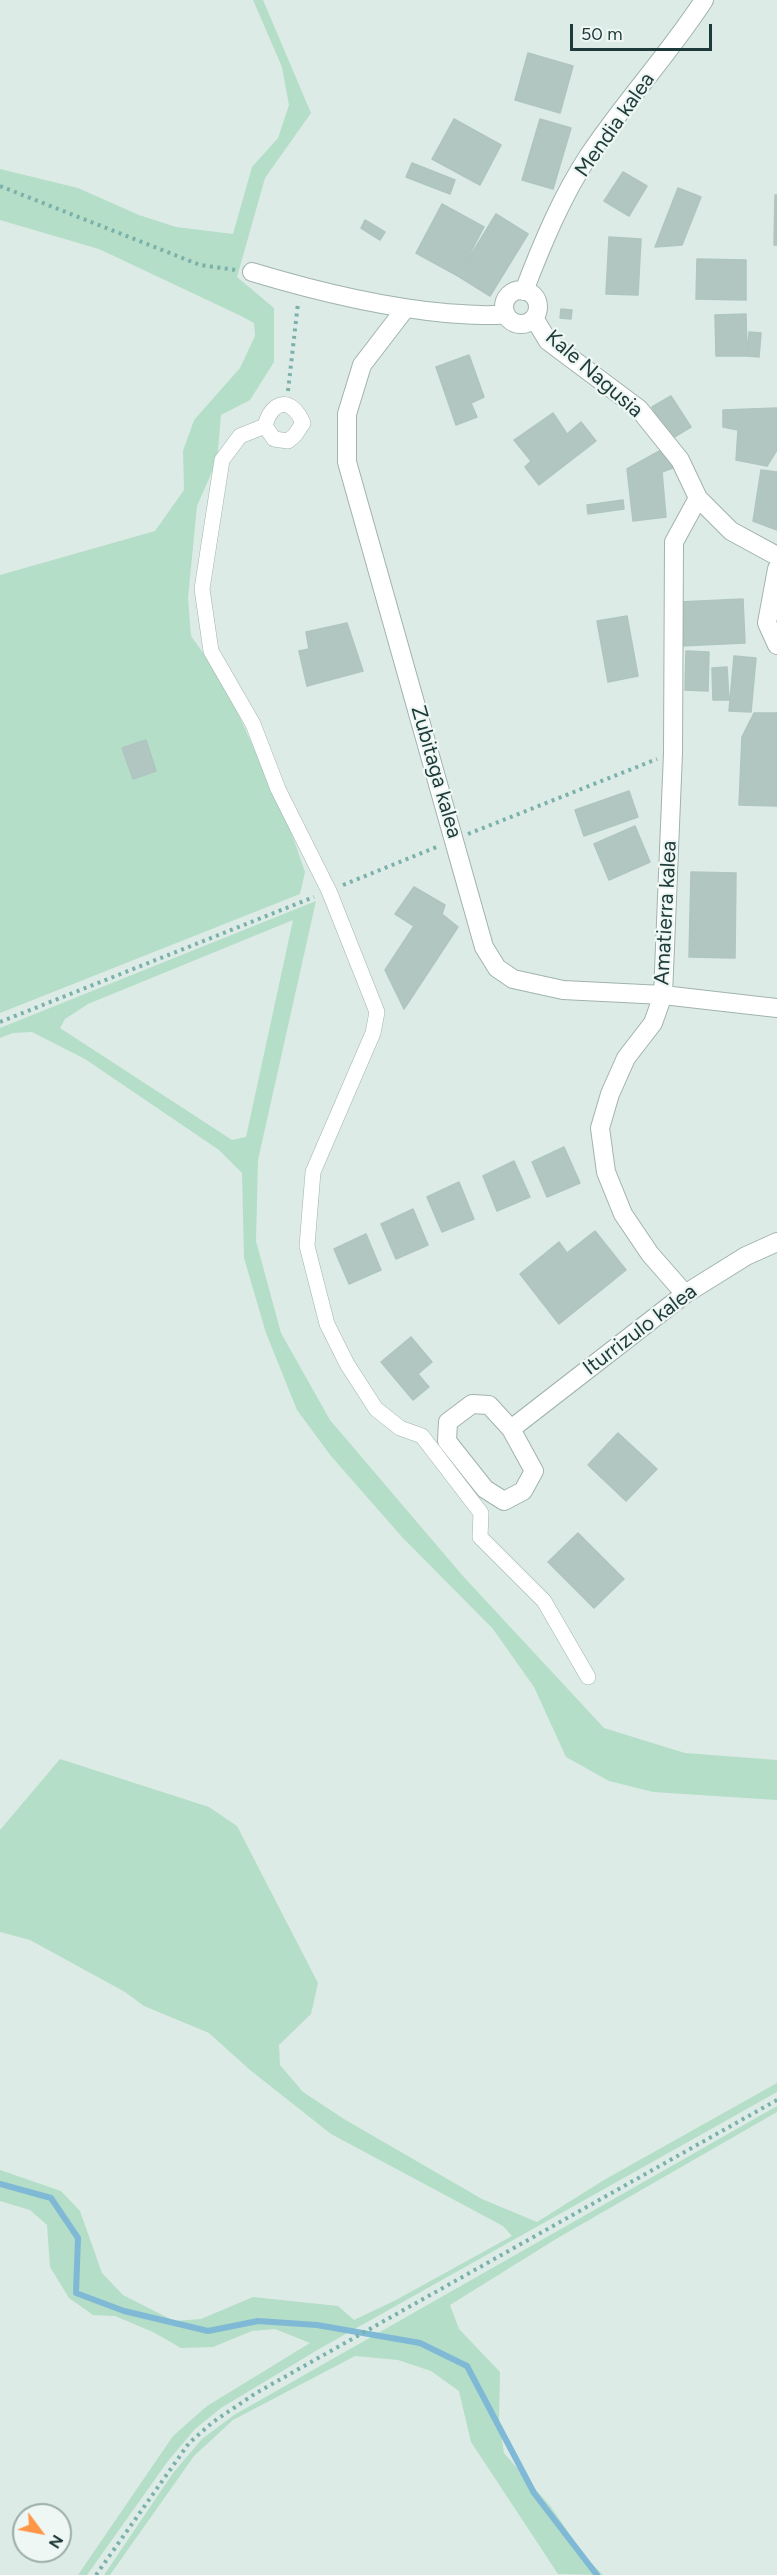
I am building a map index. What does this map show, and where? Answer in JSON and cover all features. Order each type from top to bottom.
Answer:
[{"type":"street","name":"Mendia kalea","points":[[524,291],[543,241],[589,155],[682,33],[704,0]]},
{"type":"street","points":[[252,272],[300,287],[405,309],[490,316],[505,314]]},
{"type":"street","points":[[524,291],[533,296],[538,307],[534,318],[524,324],[518,324],[505,314],[504,307],[508,296],[513,292],[524,291]]},
{"type":"street","name":"Zubitaga kalea","points":[[405,309],[362,365],[347,414],[347,462],[484,947],[497,968],[513,979],[563,990],[663,995],[777,1008]]},
{"type":"street","name":"Kale Nagusia","points":[[534,318],[548,341],[639,409],[680,460],[698,498],[731,531],[777,556]]},
{"type":"street","points":[[278,404],[287,404],[298,412],[303,423],[288,441],[274,439],[265,426],[268,413],[278,404]]},
{"type":"street","points":[[265,426],[240,436],[222,460],[202,589],[211,651],[253,724],[278,789],[329,891],[377,1012],[373,1033],[313,1172],[307,1246],[327,1324],[347,1364],[376,1409],[400,1428],[422,1436],[480,1513],[480,1537],[544,1601],[588,1677]]},
{"type":"street","name":"Amatierra kalea","points":[[685,1294],[650,1254],[622,1214],[606,1172],[600,1128],[610,1094],[626,1058],[653,1023],[663,995],[673,753],[674,543],[698,498]]},
{"type":"street","points":[[777,569],[767,623],[777,645]]},
{"type":"street","name":"Iturrizulo kalea","points":[[511,1429],[685,1294],[746,1256],[777,1242]]},
{"type":"street","points":[[472,1404],[489,1405],[511,1429],[534,1472],[522,1491],[504,1501],[485,1489],[447,1441],[448,1422],[472,1404]]},
{"type":"path","points":[[0,186],[200,265],[252,272]]},
{"type":"path","points":[[287,404],[300,287]]},
{"type":"path","points":[[0,1022],[673,753]]},
{"type":"path","points":[[96,2575],[189,2443],[213,2422],[256,2393],[777,2100]]},
{"type":"green space","points":[[253,0],[263,0],[311,113],[265,178],[237,277],[274,308],[274,362],[250,400],[221,415],[217,460],[197,506],[188,598],[191,636],[223,681],[287,820],[305,872],[300,894],[0,1013],[0,575],[155,531],[184,490],[183,451],[194,420],[240,368],[255,336],[254,323],[99,249],[0,220],[0,169],[78,188],[139,215],[176,227],[233,234],[252,167],[278,138],[289,105],[282,67]]},
{"type":"green space","points":[[316,901],[258,1160],[256,1241],[281,1333],[330,1420],[462,1575],[604,1728],[685,1753],[777,1760],[777,1800],[653,1792],[609,1781],[566,1757],[534,1687],[493,1629],[402,1537],[331,1456],[297,1410],[266,1333],[244,1258],[242,1173],[219,1150],[85,1059],[32,1032],[13,1033],[0,1038],[0,1028]],"holes":[[[293,920],[246,1137],[232,1140],[60,1028],[65,1019],[88,1004]]]},
{"type":"green space","points":[[60,1759],[209,1807],[237,1826],[318,1983],[311,2014],[279,2045],[280,2065],[303,2092],[344,2119],[482,2199],[537,2222],[604,2180],[777,2083],[777,2092],[319,2349],[221,2408],[195,2429],[168,2461],[87,2575],[78,2575],[173,2436],[207,2406],[310,2343],[275,2329],[252,2331],[213,2347],[181,2348],[153,2332],[115,2316],[93,2315],[69,2298],[50,2267],[47,2225],[30,2210],[0,2201],[0,2170],[61,2191],[80,2211],[102,2273],[123,2295],[174,2321],[201,2319],[253,2297],[338,2306],[354,2320],[396,2300],[512,2236],[503,2226],[331,2134],[250,2070],[209,2033],[144,2006],[125,1992],[30,1940],[0,1932],[0,1830]]},
{"type":"green space","points":[[777,2106],[777,2112],[556,2239],[450,2305],[459,2329],[500,2372],[499,2420],[504,2453],[551,2507],[586,2558],[603,2575],[558,2574],[471,2442],[459,2391],[431,2371],[398,2360],[355,2356],[233,2420],[194,2456],[110,2575],[104,2575],[173,2473],[202,2439],[234,2415]]},
{"type":"building","points":[[528,53],[573,66],[560,113],[515,100]]},
{"type":"building","points":[[454,119],[501,145],[480,185],[432,159]]},
{"type":"building","points":[[540,119],[571,128],[553,189],[522,180]]},
{"type":"building","points":[[412,163],[455,180],[450,194],[406,177]]},
{"type":"building","points":[[623,172],[647,186],[629,216],[604,201]]},
{"type":"building","points":[[678,188],[701,197],[682,245],[655,247]]},
{"type":"building","points":[[775,195],[777,195],[777,245],[774,245]]},
{"type":"building","points":[[442,204],[484,227],[458,276],[416,253]]},
{"type":"building","points":[[496,214],[528,234],[490,296],[458,276]]},
{"type":"building","points":[[365,220],[385,232],[380,240],[361,228]]},
{"type":"building","points":[[609,237],[641,239],[638,295],[606,294]]},
{"type":"building","points":[[697,259],[746,260],[746,300],[696,299]]},
{"type":"building","points":[[561,309],[572,310],[571,319],[560,318]]},
{"type":"building","points":[[746,314],[747,356],[716,356],[715,315]]},
{"type":"building","points":[[749,332],[761,333],[759,357],[747,356]]},
{"type":"building","points":[[469,355],[484,397],[471,403],[477,417],[456,425],[436,367]]},
{"type":"building","points":[[671,396],[691,427],[671,439],[652,407]]},
{"type":"building","points":[[777,408],[777,450],[767,466],[736,460],[738,430],[723,427],[723,410]]},
{"type":"building","points":[[553,413],[567,434],[581,422],[596,441],[539,485],[525,467],[531,461],[514,440]]},
{"type":"building","points":[[663,449],[673,468],[662,472],[666,517],[633,521],[627,469]]},
{"type":"building","points":[[761,470],[777,472],[777,530],[753,521]]},
{"type":"building","points":[[623,500],[624,509],[588,514],[587,505]]},
{"type":"building","points":[[743,599],[745,643],[680,646],[679,602]]},
{"type":"building","points":[[627,616],[638,676],[608,682],[597,621]]},
{"type":"building","points":[[347,623],[363,671],[307,686],[299,651],[309,649],[306,632]]},
{"type":"building","points":[[686,651],[709,652],[708,691],[685,690]]},
{"type":"building","points":[[734,656],[756,658],[751,712],[729,711]]},
{"type":"building","points":[[727,667],[729,700],[713,700],[712,668]]},
{"type":"building","points":[[754,713],[777,713],[777,806],[739,805],[742,737]]},
{"type":"building","points":[[146,740],[156,771],[133,779],[122,748]]},
{"type":"building","points":[[629,791],[638,817],[584,836],[575,810]]},
{"type":"building","points":[[635,826],[650,862],[609,880],[594,844]]},
{"type":"building","points":[[691,872],[736,873],[735,958],[689,957]]},
{"type":"building","points":[[414,887],[445,905],[442,914],[458,927],[404,1009],[385,970],[414,926],[395,914]]},
{"type":"building","points":[[564,1147],[580,1183],[547,1197],[532,1162]]},
{"type":"building","points":[[514,1161],[530,1197],[497,1211],[483,1176]]},
{"type":"building","points":[[459,1182],[474,1219],[442,1232],[427,1197]]},
{"type":"building","points":[[413,1209],[428,1245],[396,1259],[381,1224]]},
{"type":"building","points":[[595,1231],[626,1270],[559,1324],[520,1274],[559,1242],[567,1253]]},
{"type":"building","points":[[366,1234],[381,1270],[349,1284],[334,1249]]},
{"type":"building","points":[[411,1337],[432,1362],[418,1374],[429,1387],[413,1400],[381,1362]]},
{"type":"building","points":[[618,1433],[657,1469],[626,1501],[588,1465]]},
{"type":"building","points":[[578,1533],[624,1579],[594,1608],[548,1562]]},
{"type":"waterway","points":[[0,2184],[51,2198],[78,2238],[76,2293],[124,2311],[208,2331],[258,2321],[317,2325],[420,2343],[467,2366],[534,2493],[597,2575]]}]
